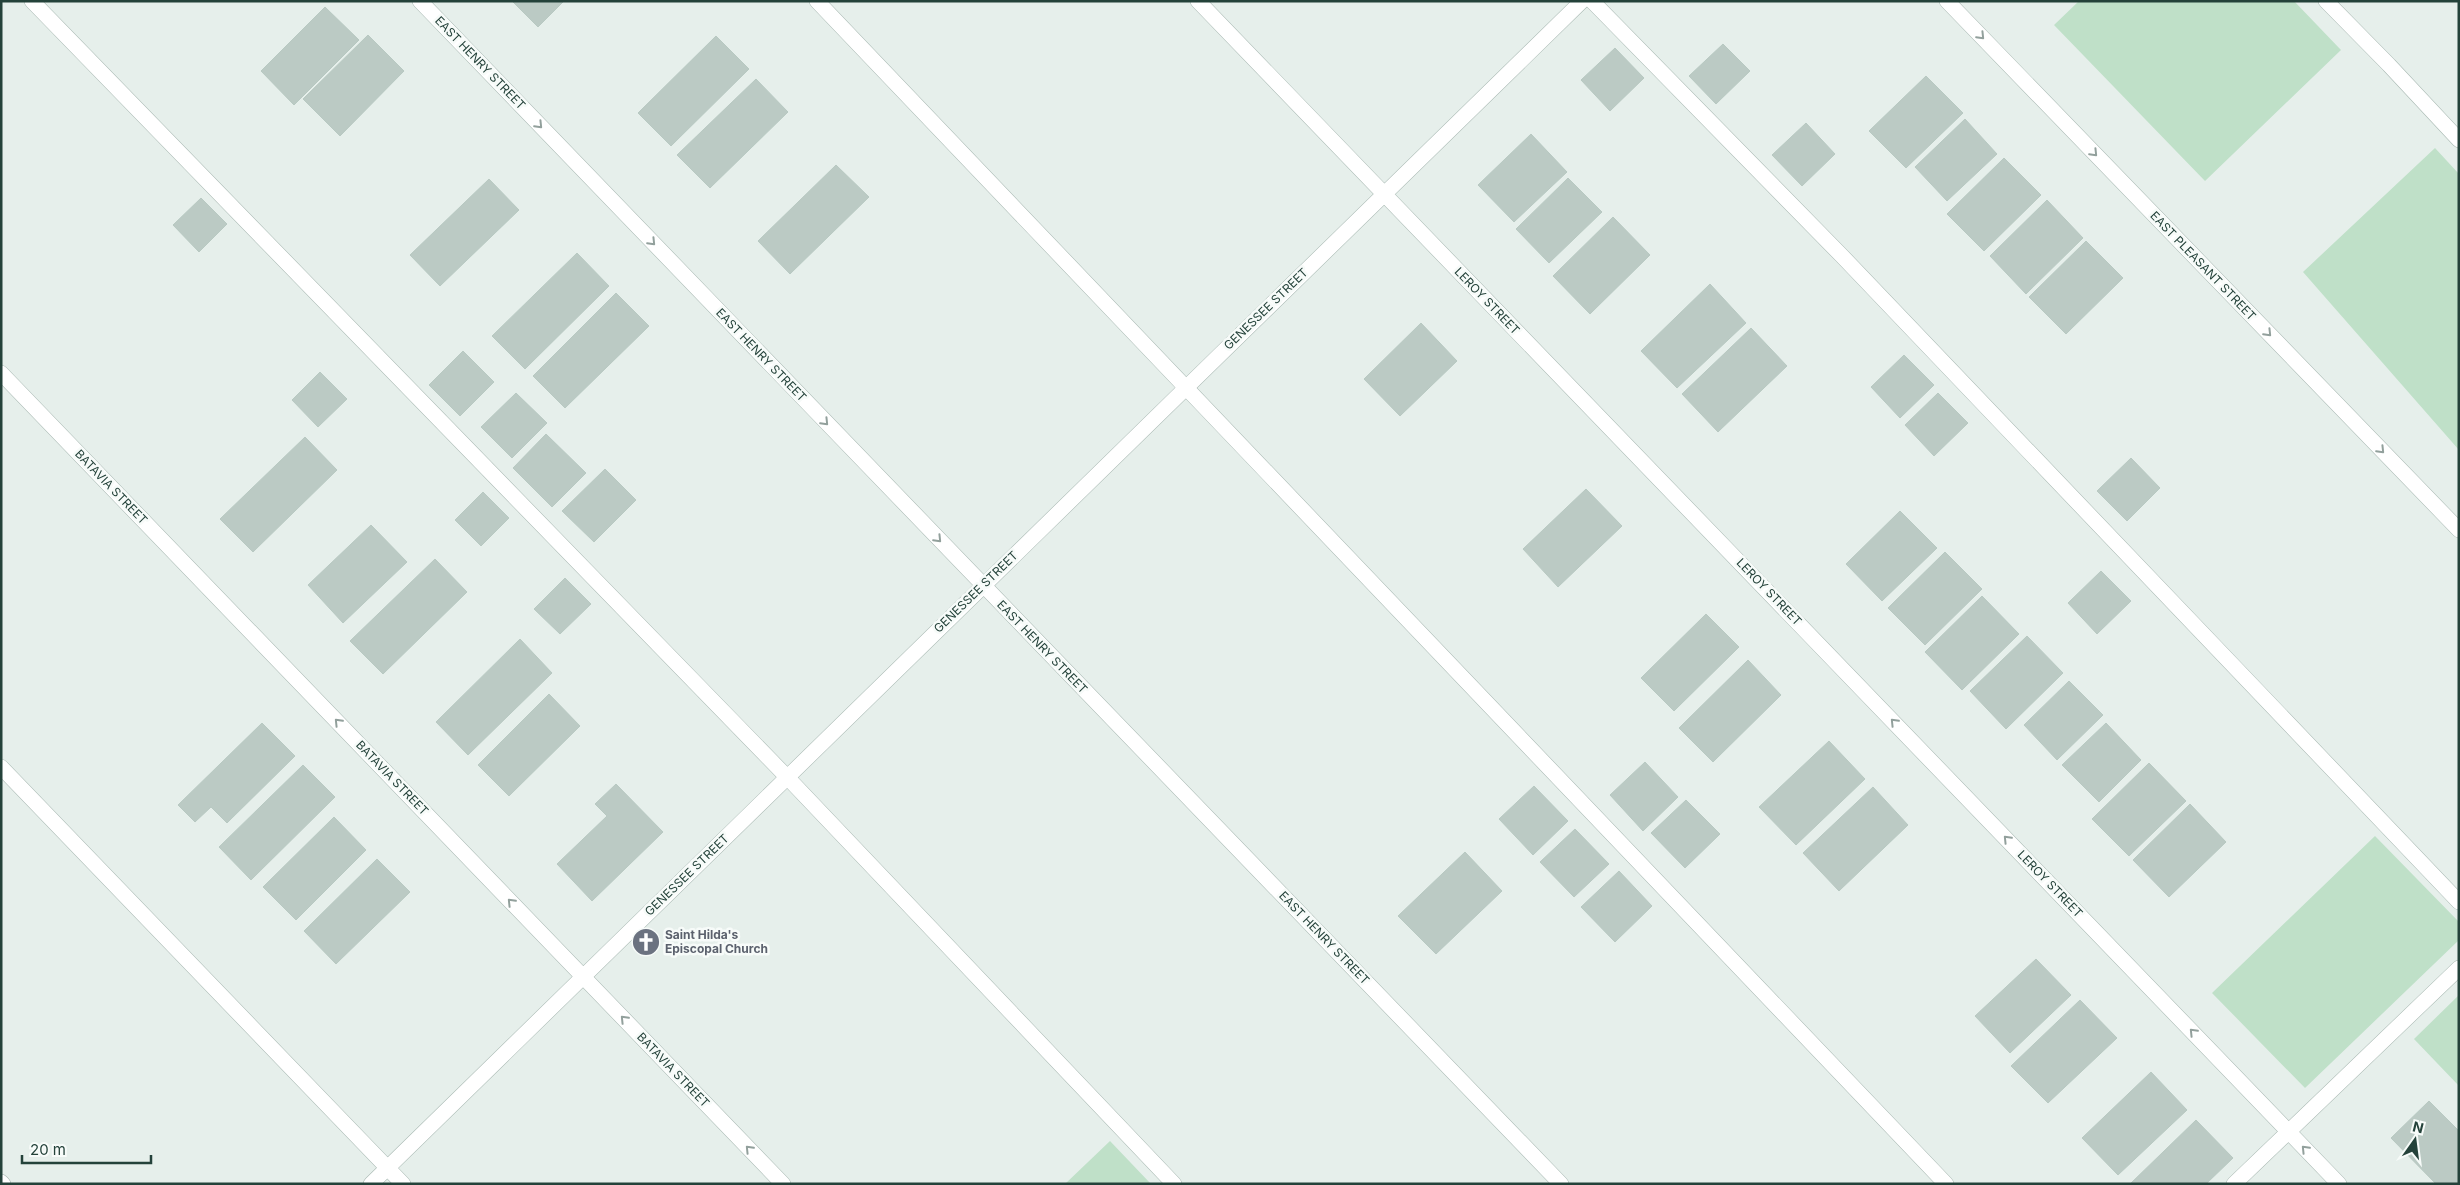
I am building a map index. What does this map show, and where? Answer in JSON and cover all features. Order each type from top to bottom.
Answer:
[{"type":"street","points":[[32,1],[787,777],[1174,1184]]},
{"type":"street","name":"EAST HENRY STREET","points":[[420,1],[1560,1184]]},
{"type":"street","points":[[816,1],[1946,1184]]},
{"type":"street","name":"LEROY STREET","points":[[1198,1],[2339,1184]]},
{"type":"street","name":"GENESSEE STREET","points":[[371,1184],[1582,1]]},
{"type":"street","points":[[1592,1],[1842,256],[2459,902]]},
{"type":"street","name":"EAST PLEASANT STREET","points":[[1947,1],[2459,530]]},
{"type":"street","points":[[2326,1],[2389,64],[2459,140]]},
{"type":"street","name":"BATAVIA STREET","points":[[1,373],[782,1184]]},
{"type":"street","points":[[1,767],[403,1184]]},
{"type":"street","points":[[2234,1184],[2459,968]]},
{"type":"green space","points":[[2079,1],[2294,1],[2341,50],[2205,181],[2054,25]]},
{"type":"green space","points":[[2435,148],[2459,174],[2459,450],[2303,272]]},
{"type":"green space","points":[[2375,836],[2459,922],[2459,940],[2305,1088],[2212,993]]},
{"type":"green space","points":[[2459,995],[2459,1086],[2414,1039]]},
{"type":"green space","points":[[1110,1141],[1151,1184],[1065,1184]]},
{"type":"building","points":[[512,1],[564,1],[538,27]]},
{"type":"building","points":[[325,7],[359,40],[294,105],[261,71]]},
{"type":"building","points":[[368,35],[404,71],[340,136],[303,99]]},
{"type":"building","points":[[716,36],[749,69],[671,146],[638,113]]},
{"type":"building","points":[[1723,44],[1750,71],[1716,104],[1689,76]]},
{"type":"building","points":[[1615,48],[1644,78],[1610,111],[1581,80]]},
{"type":"building","points":[[1926,76],[1963,113],[1906,168],[1869,131]]},
{"type":"building","points":[[756,79],[788,112],[710,188],[677,155]]},
{"type":"building","points":[[1965,119],[1997,154],[1947,201],[1915,167]]},
{"type":"building","points":[[1806,123],[1835,154],[1802,186],[1772,155]]},
{"type":"building","points":[[1531,134],[1567,172],[1514,222],[1478,185]]},
{"type":"building","points":[[2004,158],[2041,195],[1984,251],[1947,214]]},
{"type":"building","points":[[836,165],[869,197],[790,274],[758,241]]},
{"type":"building","points":[[1568,178],[1602,212],[1549,263],[1516,229]]},
{"type":"building","points":[[489,179],[519,210],[440,286],[410,255]]},
{"type":"building","points":[[201,198],[227,224],[199,252],[173,225]]},
{"type":"building","points":[[2047,200],[2083,238],[2026,294],[1990,256]]},
{"type":"building","points":[[1613,217],[1650,255],[1590,314],[1553,276]]},
{"type":"building","points":[[2086,241],[2123,278],[2066,334],[2029,297]]},
{"type":"building","points":[[577,253],[609,286],[525,369],[492,336]]},
{"type":"building","points":[[1710,284],[1746,323],[1677,388],[1641,351]]},
{"type":"building","points":[[616,293],[649,326],[565,408],[533,376]]},
{"type":"building","points":[[1421,323],[1457,361],[1400,416],[1364,379]]},
{"type":"building","points":[[1751,328],[1787,366],[1718,432],[1682,394]]},
{"type":"building","points":[[463,351],[494,382],[460,416],[429,385]]},
{"type":"building","points":[[1904,355],[1934,385],[1900,418],[1871,387]]},
{"type":"building","points":[[320,372],[347,399],[318,427],[292,400]]},
{"type":"building","points":[[516,393],[547,423],[512,458],[481,427]]},
{"type":"building","points":[[1938,393],[1968,423],[1934,456],[1905,425]]},
{"type":"building","points":[[546,434],[586,473],[552,507],[513,468]]},
{"type":"building","points":[[305,437],[337,470],[253,552],[220,519]]},
{"type":"building","points":[[2131,458],[2160,488],[2127,521],[2097,491]]},
{"type":"building","points":[[605,469],[636,500],[594,542],[562,511]]},
{"type":"building","points":[[1586,489],[1622,526],[1558,587],[1523,549]]},
{"type":"building","points":[[483,492],[509,518],[481,546],[455,520]]},
{"type":"building","points":[[1900,511],[1937,548],[1882,601],[1846,564]]},
{"type":"building","points":[[371,525],[407,562],[343,623],[308,585]]},
{"type":"building","points":[[1945,552],[1982,589],[1925,645],[1888,608]]},
{"type":"building","points":[[435,559],[467,592],[383,674],[350,641]]},
{"type":"building","points":[[2101,571],[2131,601],[2097,634],[2068,603]]},
{"type":"building","points":[[565,578],[591,604],[560,634],[534,609]]},
{"type":"building","points":[[1982,596],[2019,634],[1962,690],[1925,652]]},
{"type":"building","points":[[1706,614],[1739,647],[1674,711],[1641,678]]},
{"type":"building","points":[[2027,636],[2063,673],[2006,729],[1970,691]]},
{"type":"building","points":[[520,639],[552,673],[468,755],[436,722]]},
{"type":"building","points":[[1748,660],[1781,695],[1713,762],[1679,728]]},
{"type":"building","points":[[2069,681],[2103,715],[2057,760],[2024,725]]},
{"type":"building","points":[[549,694],[580,726],[509,796],[478,765]]},
{"type":"building","points":[[262,723],[295,756],[227,823],[211,807],[195,822],[178,805]]},
{"type":"building","points":[[2106,723],[2141,760],[2099,802],[2062,765]]},
{"type":"building","points":[[1829,741],[1865,779],[1796,845],[1759,807]]},
{"type":"building","points":[[1645,762],[1678,797],[1643,831],[1610,795]]},
{"type":"building","points":[[2149,763],[2186,801],[2129,856],[2092,819]]},
{"type":"building","points":[[303,765],[335,797],[251,880],[219,847]]},
{"type":"building","points":[[616,784],[663,832],[592,901],[557,864],[607,816],[595,804]]},
{"type":"building","points":[[1534,786],[1568,821],[1533,855],[1499,819]]},
{"type":"building","points":[[1873,787],[1908,825],[1839,891],[1803,853]]},
{"type":"building","points":[[1686,800],[1720,834],[1685,868],[1651,833]]},
{"type":"building","points":[[2190,804],[2226,842],[2169,897],[2133,860]]},
{"type":"building","points":[[334,817],[366,850],[296,920],[263,887]]},
{"type":"building","points":[[1575,829],[1609,864],[1574,897],[1540,862]]},
{"type":"building","points":[[1465,852],[1502,891],[1436,954],[1398,916]]},
{"type":"building","points":[[377,859],[410,892],[336,964],[304,931]]},
{"type":"building","points":[[1619,871],[1652,906],[1615,942],[1581,907]]},
{"type":"building","points":[[2036,959],[2071,995],[2010,1053],[1975,1016]]},
{"type":"building","points":[[2080,1000],[2117,1038],[2048,1103],[2011,1066]]},
{"type":"building","points":[[2151,1072],[2187,1110],[2118,1175],[2082,1138]]},
{"type":"building","points":[[2429,1101],[2459,1131],[2459,1184],[2436,1184],[2391,1138]]},
{"type":"building","points":[[2196,1120],[2233,1158],[2206,1184],[2130,1184]]},
{"type":"place","name":"Saint Hilda's Episcopal Church","points":[[646,942]]}]
